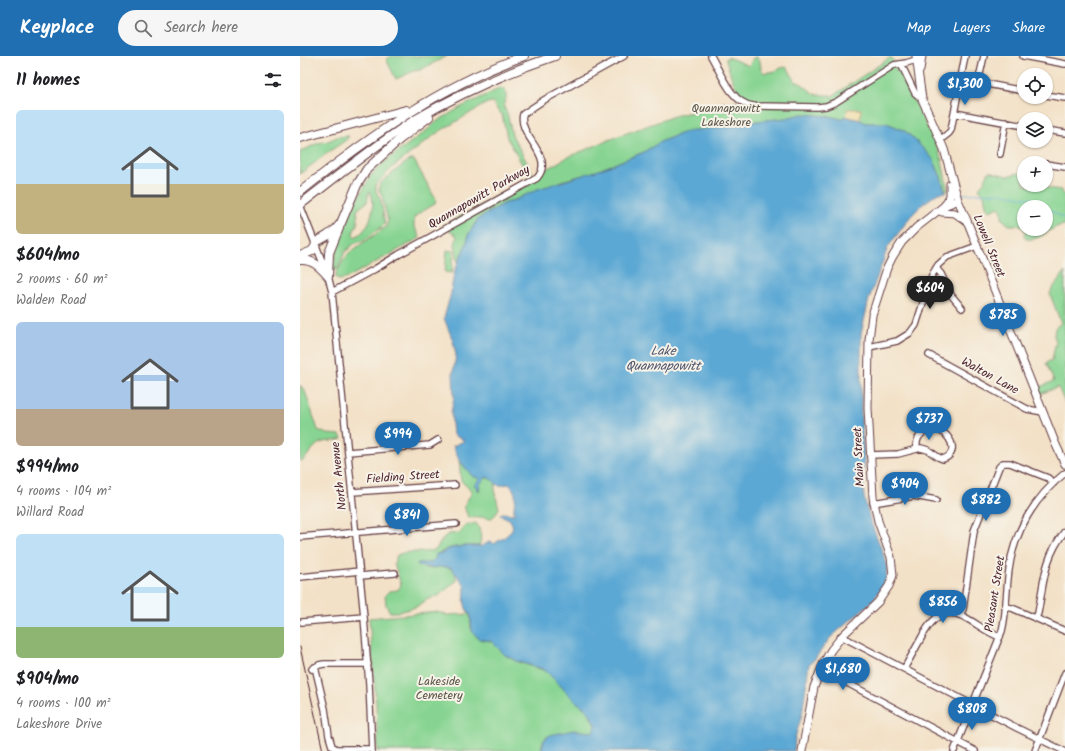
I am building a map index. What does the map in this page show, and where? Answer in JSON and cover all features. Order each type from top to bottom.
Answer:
[{"type":"highway","points":[[302,190],[375,134],[420,105],[466,81],[524,56]]},
{"type":"highway","points":[[300,205],[390,137],[452,100],[500,76],[555,56]]},
{"type":"highway","points":[[328,276],[330,253],[357,185],[367,169],[400,139],[452,100]]},
{"type":"highway","points":[[300,137],[385,117],[420,105]]},
{"type":"highway","points":[[300,256],[314,249],[316,242],[328,236],[341,223]]},
{"type":"highway","points":[[300,260],[307,260],[315,264],[328,276]]},
{"type":"main road","name":"Lowell Street","points":[[918,60],[918,78]]},
{"type":"main road","name":"Lowell Street","points":[[918,60],[918,78],[922,99],[940,140],[958,200],[1065,464]]},
{"type":"main road","points":[[948,166],[950,194],[943,209],[955,213],[968,223]]},
{"type":"main road","name":"Main Street","points":[[802,751],[814,687],[821,669],[831,650],[842,636],[875,606],[888,588],[892,577],[893,567],[891,558],[878,521],[874,503],[870,455],[868,408],[871,320],[889,264],[905,238],[926,220],[943,209],[952,207],[958,200]]},
{"type":"street","name":"Quannapowitt Parkway","points":[[332,292],[537,178],[542,170],[542,160],[524,127],[522,119],[523,114],[539,103],[624,56]]},
{"type":"street","points":[[711,56],[735,97],[743,103],[755,106],[818,108],[836,102],[893,65],[918,60]]},
{"type":"street","points":[[940,140],[951,131],[966,56]]},
{"type":"street","points":[[978,83],[984,56]]},
{"type":"street","points":[[1023,56],[1065,64]]},
{"type":"street","points":[[903,63],[916,94],[922,99]]},
{"type":"street","points":[[961,79],[1017,90]]},
{"type":"street","points":[[1053,96],[1065,98]]},
{"type":"street","points":[[955,113],[1017,124]]},
{"type":"street","points":[[1000,154],[1006,122]]},
{"type":"street","points":[[1053,131],[1065,133]]},
{"type":"street","points":[[1053,165],[1065,167]]},
{"type":"street","name":"North Avenue","points":[[300,205],[316,242],[332,292],[364,617],[372,750]]},
{"type":"street","points":[[869,347],[897,341],[912,331],[936,268],[945,258],[977,246]]},
{"type":"street","points":[[936,268],[941,274],[951,295],[962,308]]},
{"type":"street","name":"Walton Lane","points":[[929,355],[1027,410],[1043,412]]},
{"type":"street","points":[[870,455],[898,454],[916,448],[926,449],[937,457],[943,459],[950,454],[952,447],[950,440],[945,434],[940,431],[933,430],[926,431],[920,436],[917,441],[916,448]]},
{"type":"street","points":[[348,452],[430,445],[438,440]]},
{"type":"street","points":[[960,615],[963,609],[974,531],[999,467],[1003,463],[1010,463],[1048,478],[1054,483]]},
{"type":"street","name":"Pleasant Street","points":[[954,751],[1000,637],[1006,607],[1010,564],[1015,544],[1032,508],[1039,498],[1065,473]]},
{"type":"street","name":"Fielding Street","points":[[352,492],[455,484]]},
{"type":"street","points":[[874,503],[914,496],[936,500]]},
{"type":"street","points":[[300,537],[456,524]]},
{"type":"street","points":[[1036,618],[1048,560],[1054,546],[1065,531]]},
{"type":"street","points":[[300,577],[394,573]]},
{"type":"street","points":[[1006,607],[1012,608],[1065,631]]},
{"type":"street","points":[[904,669],[932,621],[939,616],[946,614],[960,615],[1000,637]]},
{"type":"street","points":[[302,622],[364,617]]},
{"type":"street","points":[[842,636],[1064,751]]},
{"type":"street","points":[[368,664],[324,664],[314,668],[325,710],[332,746],[336,749],[372,750]]},
{"type":"street","points":[[821,669],[975,751]]},
{"type":"street","points":[[1036,751],[1065,673]]},
{"type":"green space","points":[[391,56],[447,56],[420,70],[396,79],[387,61],[387,58]]},
{"type":"green space","name":"Quannapowitt Lakeshore","points":[[728,57],[749,66],[753,58],[757,57],[764,73],[776,71],[786,67],[795,81],[802,84],[813,93],[817,95],[831,95],[831,97],[891,57],[897,68],[895,70],[900,72],[938,149],[948,191],[944,188],[933,159],[905,131],[886,123],[866,123],[846,116],[841,119],[828,116],[802,114],[786,118],[757,121],[742,125],[691,130],[667,139],[646,151],[619,162],[591,173],[538,189],[488,212],[478,219],[468,235],[467,242],[458,262],[455,245],[457,236],[443,226],[568,157],[616,137],[674,116],[717,106],[717,103],[747,101],[739,92],[734,82],[726,60]]},
{"type":"green space","points":[[501,88],[505,90],[506,96],[504,107],[508,116],[512,135],[532,172],[531,176],[529,177],[507,138],[502,114],[498,111],[493,102],[487,103],[437,133],[393,167],[377,183],[376,191],[381,201],[385,224],[363,241],[355,243],[345,252],[337,269],[333,269],[335,257],[353,207],[371,175],[387,160],[436,122],[461,107]],"holes":[[[369,192],[371,193],[373,205],[368,225],[360,234],[354,237],[353,233],[358,222],[357,210],[367,202]]]},
{"type":"green space","points":[[349,136],[346,140],[300,174],[300,152],[318,143],[337,137]]},
{"type":"green space","points":[[409,160],[414,160],[436,200],[435,204],[414,218],[414,226],[420,238],[345,279],[339,280],[336,278],[336,273],[350,252],[386,227],[388,221],[382,196],[379,190],[380,183]]},
{"type":"green space","points":[[989,171],[1007,176],[1017,174],[1017,192],[1053,192],[1053,189],[1061,190],[1065,196],[1065,225],[1053,229],[1053,200],[1017,200],[1017,225],[1009,225],[1002,219],[1002,211],[999,207],[990,211],[986,206],[984,195],[979,188],[984,182]]},
{"type":"green space","points":[[1024,236],[1041,236],[1031,239],[1026,239]]},
{"type":"green space","points":[[447,250],[454,251],[452,273],[445,272]]},
{"type":"green space","points":[[1065,272],[1065,403],[1058,387],[1040,394],[1037,388],[1054,381],[1046,363],[1052,360],[1056,341],[1054,336],[1055,328],[1061,323],[1050,294]]},
{"type":"green space","points":[[300,385],[305,391],[318,430],[327,434],[340,435],[342,439],[320,443],[300,462]]},
{"type":"green space","points":[[459,460],[467,470],[479,477],[480,479],[475,486],[479,491],[480,484],[485,478],[492,479],[497,484],[495,485],[495,494],[499,508],[493,517],[472,518],[467,516],[465,505],[466,501],[471,495],[471,490],[461,481]]},
{"type":"green space","points":[[476,523],[480,534],[479,546],[463,546],[447,549],[436,554],[435,559],[431,563],[417,564],[427,568],[446,567],[451,569],[456,573],[457,581],[440,595],[426,600],[416,607],[399,612],[390,612],[386,605],[385,595],[389,591],[398,590],[401,585],[394,563],[397,555],[407,552],[427,552],[436,549],[444,537],[449,534],[460,533],[464,526]]},
{"type":"green space","name":"Lakeside Cemetery","points":[[438,612],[447,615],[470,614],[471,628],[482,640],[491,641],[505,655],[516,661],[546,671],[590,714],[595,725],[594,731],[577,731],[546,737],[542,744],[541,751],[378,751],[376,703],[369,618]]},
{"type":"sand","points":[[847,109],[861,109],[860,120],[846,116]]},
{"type":"water","name":"Lake Quannapowitt","points":[[802,114],[828,116],[841,119],[843,119],[844,116],[866,123],[886,123],[905,131],[933,159],[947,192],[938,193],[924,203],[911,216],[888,247],[869,299],[861,334],[861,420],[864,460],[864,497],[870,520],[883,553],[887,568],[886,578],[882,588],[871,602],[830,638],[815,659],[809,664],[802,715],[795,738],[794,751],[541,751],[544,740],[550,735],[574,730],[594,731],[595,725],[590,714],[543,669],[516,661],[505,655],[491,641],[479,639],[472,631],[470,614],[466,608],[464,597],[465,585],[451,568],[423,567],[419,566],[417,563],[431,563],[435,559],[436,554],[442,553],[448,549],[462,546],[482,546],[491,541],[494,544],[509,534],[512,527],[512,523],[509,519],[500,515],[502,513],[514,514],[515,495],[512,488],[509,484],[498,485],[486,477],[480,484],[479,491],[474,485],[480,479],[472,476],[459,460],[453,446],[464,440],[453,435],[451,413],[454,397],[453,373],[456,355],[453,341],[444,318],[451,293],[455,270],[467,242],[468,235],[478,219],[503,204],[538,189],[599,170],[642,153],[660,142],[687,131],[742,125],[757,121],[786,118]]},
{"type":"waterway","points":[[962,194],[999,193],[1034,200]]},
{"type":"waterway","points":[[1053,212],[1065,219]]},
{"type":"railway","points":[[300,647],[323,751]]}]
